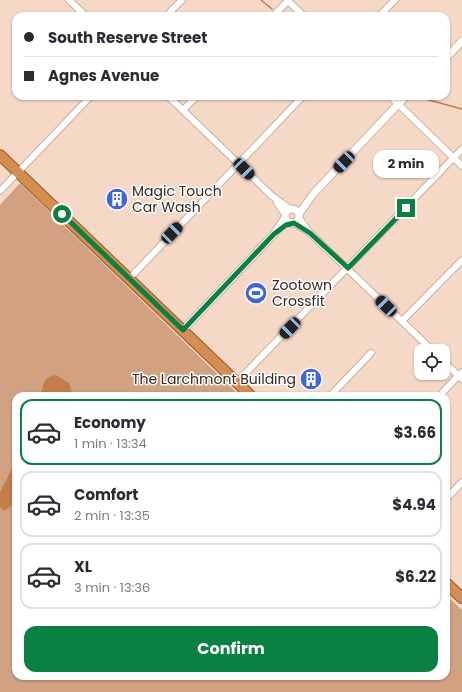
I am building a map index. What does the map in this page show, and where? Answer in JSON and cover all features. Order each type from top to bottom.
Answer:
[{"type":"highway","points":[[0,155],[247,392]]},
{"type":"highway","points":[[450,586],[462,597]]},
{"type":"street","points":[[170,12],[182,0]]},
{"type":"street","points":[[277,12],[288,0],[300,12]]},
{"type":"street","points":[[383,12],[394,0]]},
{"type":"street","points":[[73,1],[83,12]]},
{"type":"street","points":[[450,54],[462,41]]},
{"type":"street","points":[[0,191],[87,100]]},
{"type":"street","points":[[172,100],[348,268],[425,344]]},
{"type":"street","points":[[183,110],[193,100]]},
{"type":"street","points":[[129,279],[298,100]]},
{"type":"street","points":[[394,100],[462,166]]},
{"type":"street","points":[[183,330],[274,234],[282,228],[402,100]]},
{"type":"street","points":[[237,382],[462,149]]},
{"type":"street","points":[[402,322],[462,260]]},
{"type":"street","points":[[334,392],[371,353]]},
{"type":"street","points":[[443,392],[461,376],[450,367]]},
{"type":"street","points":[[450,494],[462,482]]},
{"type":"shaded area","points":[[20,183],[236,392],[12,392],[12,680],[450,680],[450,599],[462,610],[462,692],[0,692],[0,205]]},
{"type":"shaded area","points":[[56,375],[69,383],[72,392],[41,392],[45,380]]},
{"type":"shaded area","points":[[12,469],[12,506],[4,511],[0,507],[0,492]]},
{"type":"waterway","points":[[261,0],[272,9]]},
{"type":"waterway","points":[[429,100],[462,109]]},
{"type":"place","name":"Magic Touch Car Wash","points":[[117,199]]},
{"type":"place","name":"Zootown Crossfit","points":[[256,293]]},
{"type":"place","name":"The Larchmont Building","points":[[311,379]]},
{"type":"route","points":[[62,214],[183,330],[274,234],[286,225],[294,223],[310,233],[348,268],[406,208]]}]
